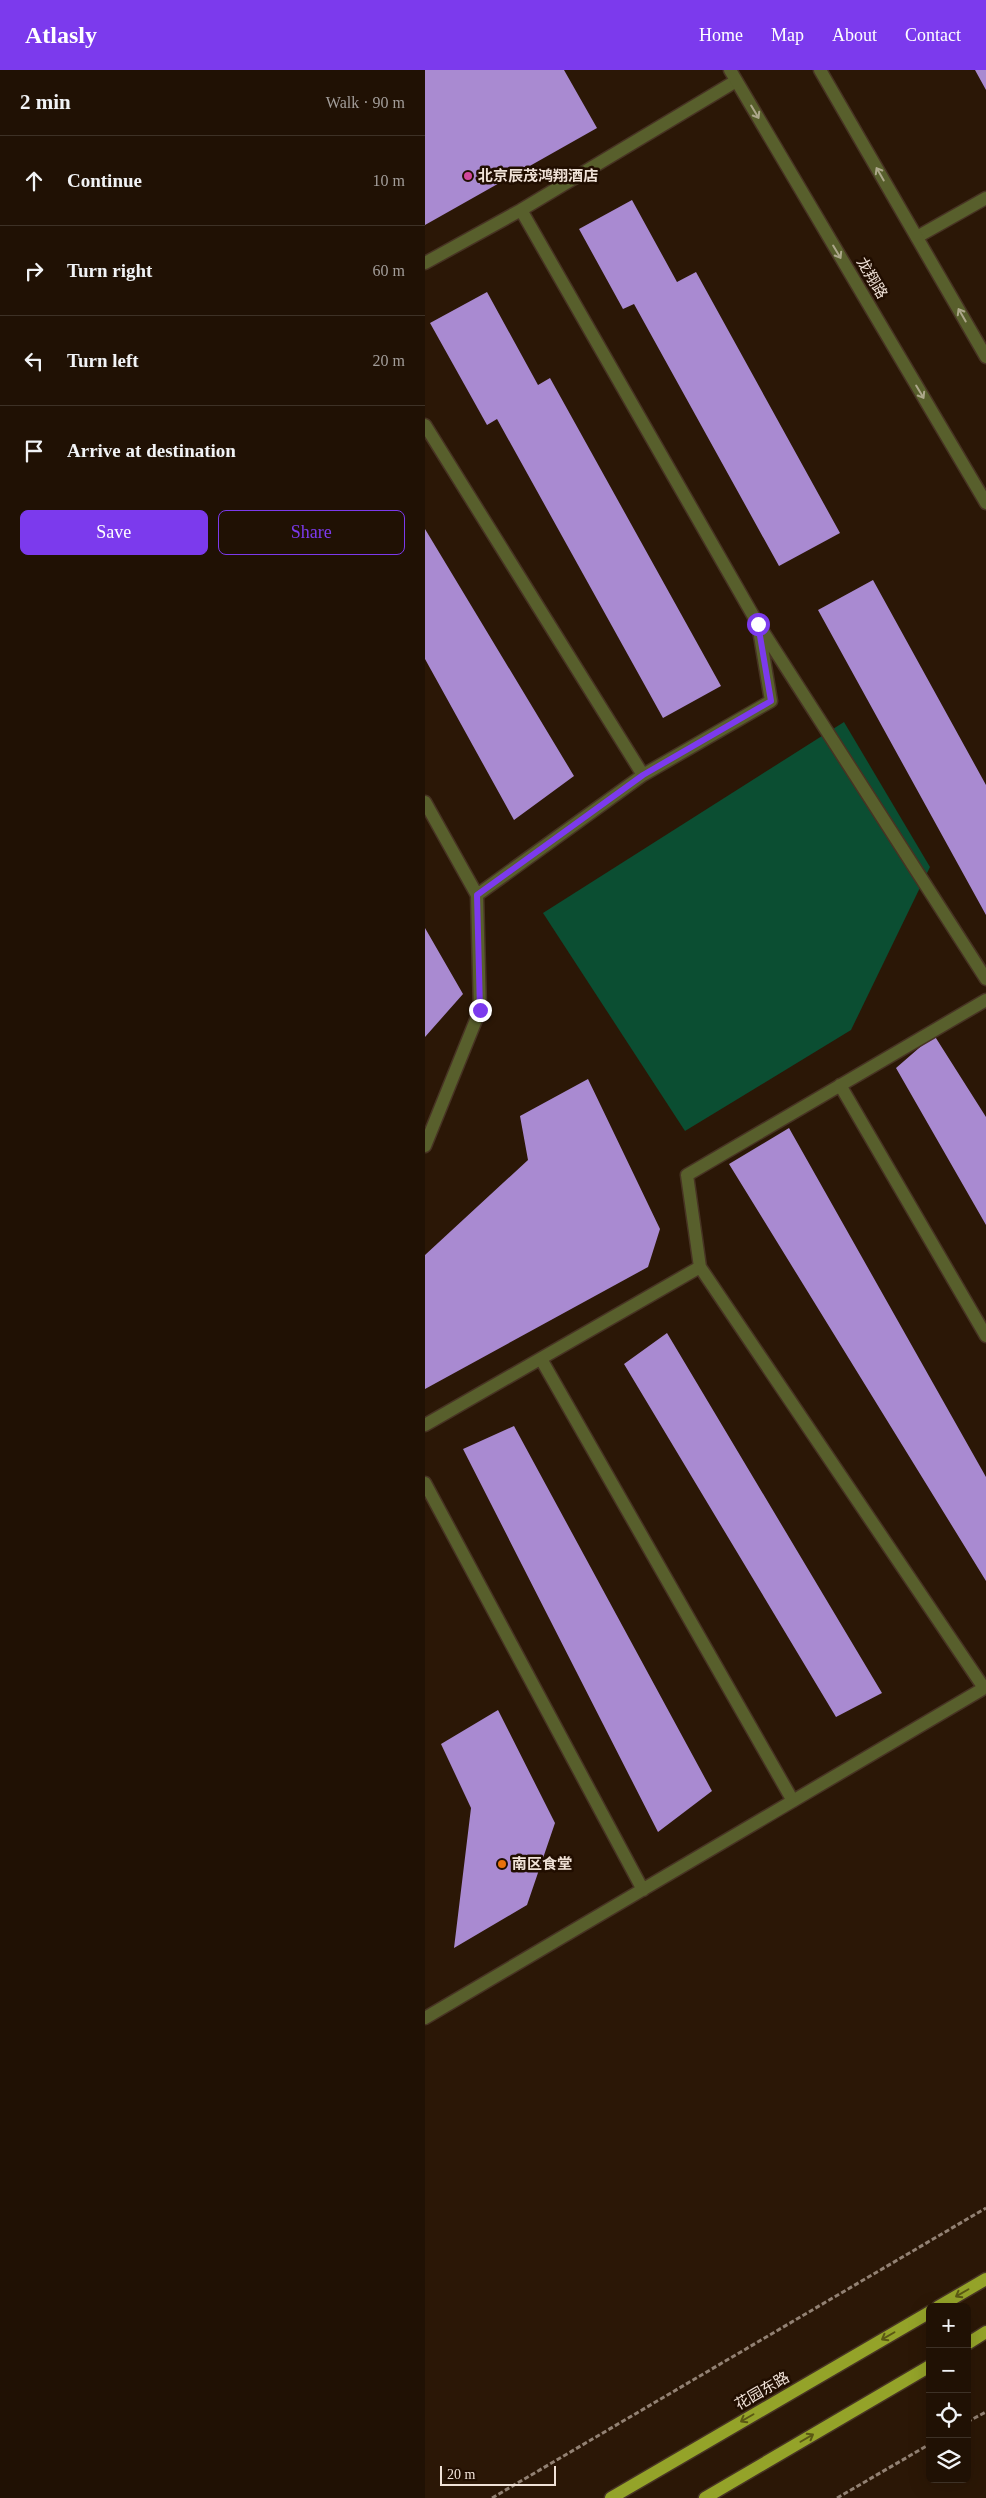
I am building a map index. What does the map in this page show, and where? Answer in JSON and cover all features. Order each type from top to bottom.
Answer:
[{"type":"main road","points":[[945,2303],[986,2279]]},
{"type":"main road","name":"花园东路","points":[[611,2498],[926,2314]]},
{"type":"main road","points":[[971,2341],[986,2332]]},
{"type":"main road","points":[[705,2498],[926,2368]]},
{"type":"street","points":[[821,70],[986,357]]},
{"type":"street","points":[[425,263],[521,210],[733,75]]},
{"type":"street","name":"龙翔路","points":[[733,75],[986,504]]},
{"type":"street","points":[[917,237],[986,198]]},
{"type":"street","points":[[521,210],[758,624],[986,979]]},
{"type":"street","points":[[425,425],[643,775]]},
{"type":"street","points":[[477,895],[643,775],[771,701],[758,624]]},
{"type":"street","points":[[425,802],[477,895],[480,1010],[425,1146]]},
{"type":"street","points":[[425,2018],[985,1688],[700,1267],[687,1175],[986,1000]]},
{"type":"street","points":[[840,1085],[986,1336]]},
{"type":"street","points":[[425,1425],[700,1267]]},
{"type":"street","points":[[541,1359],[793,1801]]},
{"type":"street","points":[[425,1483],[643,1890]]},
{"type":"path","points":[[492,2498],[986,2208]]},
{"type":"path","points":[[971,2420],[986,2412]]},
{"type":"path","points":[[837,2498],[926,2446]]},
{"type":"green space","points":[[844,722],[930,867],[851,1030],[685,1131],[543,913]]},
{"type":"building","name":"北京辰茂鸿翔酒店","points":[[425,70],[564,70],[597,128],[425,225]]},
{"type":"building","points":[[975,70],[986,70],[986,90]]},
{"type":"building","points":[[632,200],[677,282],[696,272],[840,533],[779,566],[634,304],[623,309],[579,229]]},
{"type":"building","points":[[487,292],[538,385],[550,378],[721,686],[663,718],[497,419],[487,425],[430,323]]},
{"type":"building","points":[[425,529],[574,776],[514,820],[425,659]]},
{"type":"building","points":[[873,580],[986,785],[986,915],[818,610]]},
{"type":"building","points":[[425,928],[463,994],[425,1037]]},
{"type":"building","points":[[934,1035],[986,1117],[986,1225],[896,1068]]},
{"type":"building","points":[[588,1079],[660,1229],[648,1267],[425,1389],[425,1255],[528,1160],[520,1116]]},
{"type":"building","points":[[789,1128],[986,1477],[986,1581],[729,1164]]},
{"type":"building","points":[[667,1333],[882,1693],[836,1717],[624,1364]]},
{"type":"building","points":[[514,1426],[712,1791],[658,1832],[463,1449]]},
{"type":"building","name":"南区食堂","points":[[498,1710],[555,1823],[527,1905],[454,1948],[471,1808],[441,1744]]},
{"type":"place","name":"北京辰茂鸿翔酒店","points":[[468,176]]},
{"type":"place","name":"南区食堂","points":[[502,1864]]},
{"type":"route","points":[[480,1010],[477,895],[643,775],[771,701],[758,624]]}]
